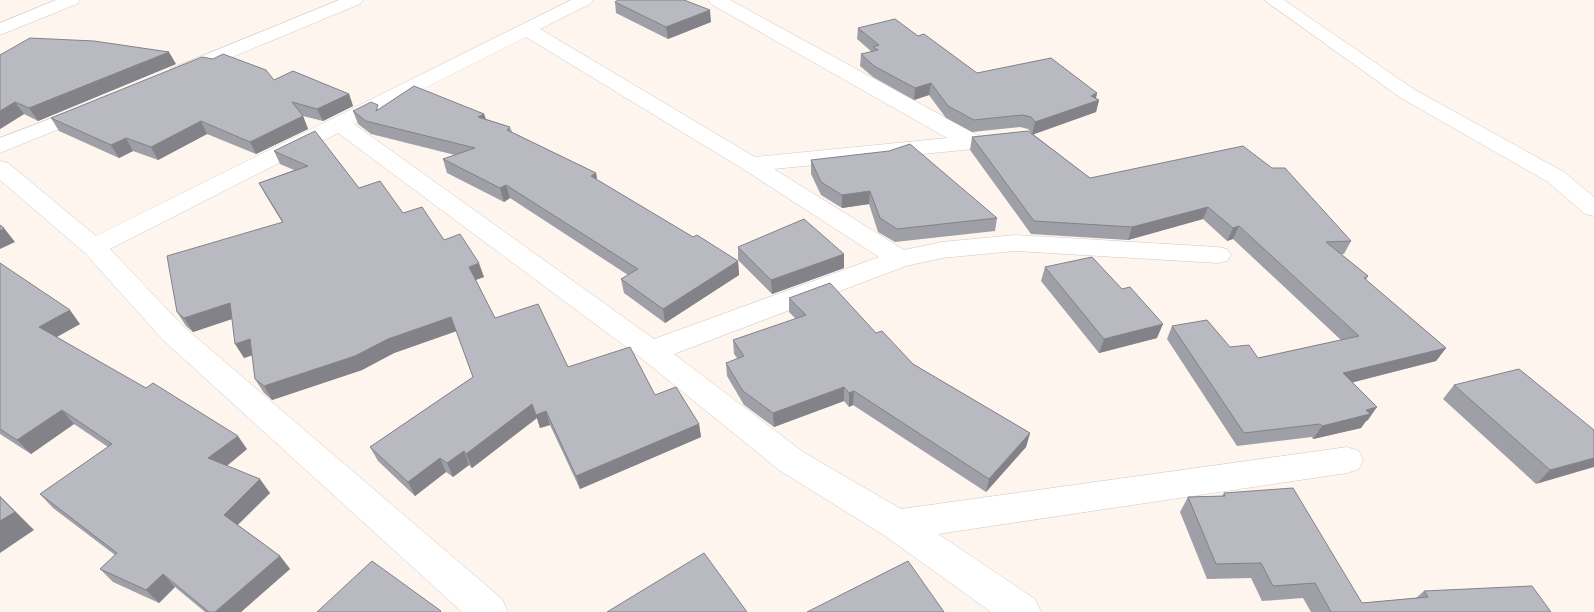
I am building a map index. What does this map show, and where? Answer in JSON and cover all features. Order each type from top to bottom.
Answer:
[{"type":"street","points":[[0,30],[71,0]]},
{"type":"street","points":[[164,79],[354,0]]},
{"type":"street","points":[[94,247],[584,0]]},
{"type":"street","points":[[717,0],[970,142]]},
{"type":"street","points":[[1273,0],[1408,94],[1556,177],[1594,209]]},
{"type":"street","points":[[526,29],[751,164],[900,259]]},
{"type":"street","points":[[0,146],[109,101]]},
{"type":"street","points":[[338,123],[651,351],[791,462],[897,525],[1022,612]]},
{"type":"street","points":[[751,164],[995,139]]},
{"type":"street","points":[[0,168],[94,247],[173,333],[489,612]]},
{"type":"street","points":[[651,351],[900,259],[942,250],[1015,243],[1218,255]]},
{"type":"street","points":[[897,525],[1347,460]]},
{"type":"building","points":[[618,0],[684,0],[710,10],[666,27],[615,2]]},
{"type":"building","points":[[895,19],[918,36],[924,34],[977,73],[1051,58],[1097,93],[1091,96],[1099,100],[1035,122],[1031,117],[1022,115],[974,120],[948,106],[931,83],[915,88],[874,66],[861,54],[878,50],[873,47],[879,45],[858,28]]},
{"type":"building","points":[[30,38],[94,41],[169,52],[29,108],[15,102],[0,111],[0,55]]},
{"type":"building","points":[[223,54],[266,70],[274,80],[293,71],[349,94],[317,109],[292,102],[303,116],[250,142],[201,121],[151,147],[126,138],[111,145],[51,118],[202,57],[213,59]]},
{"type":"building","points":[[414,86],[484,114],[478,117],[510,127],[507,130],[596,173],[591,176],[693,237],[697,235],[738,261],[663,309],[621,279],[638,269],[506,185],[500,188],[443,159],[475,148],[366,121],[353,111],[371,102],[378,105],[376,111]]},
{"type":"building","points":[[315,131],[359,188],[380,181],[403,213],[422,207],[444,240],[460,234],[479,263],[469,267],[495,318],[538,304],[568,367],[630,347],[655,395],[676,387],[699,424],[576,476],[546,411],[536,415],[532,404],[466,454],[464,451],[447,463],[440,458],[408,482],[370,447],[473,377],[451,317],[388,339],[355,356],[264,386],[255,379],[250,339],[235,344],[230,303],[184,318],[177,312],[167,256],[283,222],[259,183],[308,166],[274,151]]},
{"type":"building","points":[[1028,131],[1090,178],[1243,146],[1272,168],[1285,168],[1351,241],[1326,242],[1368,276],[1364,278],[1446,348],[1343,373],[1377,407],[1366,410],[1370,414],[1322,426],[1320,424],[1244,433],[1172,326],[1207,320],[1230,347],[1249,345],[1258,358],[1359,336],[1239,226],[1233,228],[1208,207],[1132,227],[1034,221],[972,137]]},
{"type":"building","points":[[910,144],[997,218],[897,229],[880,218],[870,191],[842,195],[821,182],[811,160],[889,151]]},
{"type":"building","points":[[804,219],[844,254],[771,280],[738,247]]},
{"type":"building","points":[[1092,257],[1122,289],[1130,287],[1163,324],[1104,339],[1045,267]]},
{"type":"building","points":[[0,263],[70,310],[39,327],[146,388],[153,383],[238,436],[208,458],[260,479],[224,515],[280,556],[215,612],[209,612],[163,574],[146,590],[100,569],[117,553],[40,494],[112,444],[62,410],[17,440],[0,429]]},
{"type":"building","points":[[830,283],[876,333],[882,331],[913,364],[1030,433],[989,479],[854,391],[849,393],[844,387],[773,413],[743,391],[726,363],[744,356],[733,340],[806,315],[789,298]]},
{"type":"building","points":[[1519,369],[1594,430],[1594,458],[1550,470],[1454,385]]},
{"type":"building","points":[[1293,488],[1362,603],[1428,597],[1424,591],[1532,586],[1551,612],[1331,612],[1315,583],[1273,586],[1261,563],[1216,564],[1188,497],[1225,496],[1224,493]]},
{"type":"building","points":[[0,497],[15,512],[0,521]]},
{"type":"building","points":[[704,553],[747,612],[607,612]]},
{"type":"building","points":[[372,561],[441,611],[317,612]]},
{"type":"building","points":[[908,561],[944,612],[807,612]]}]
